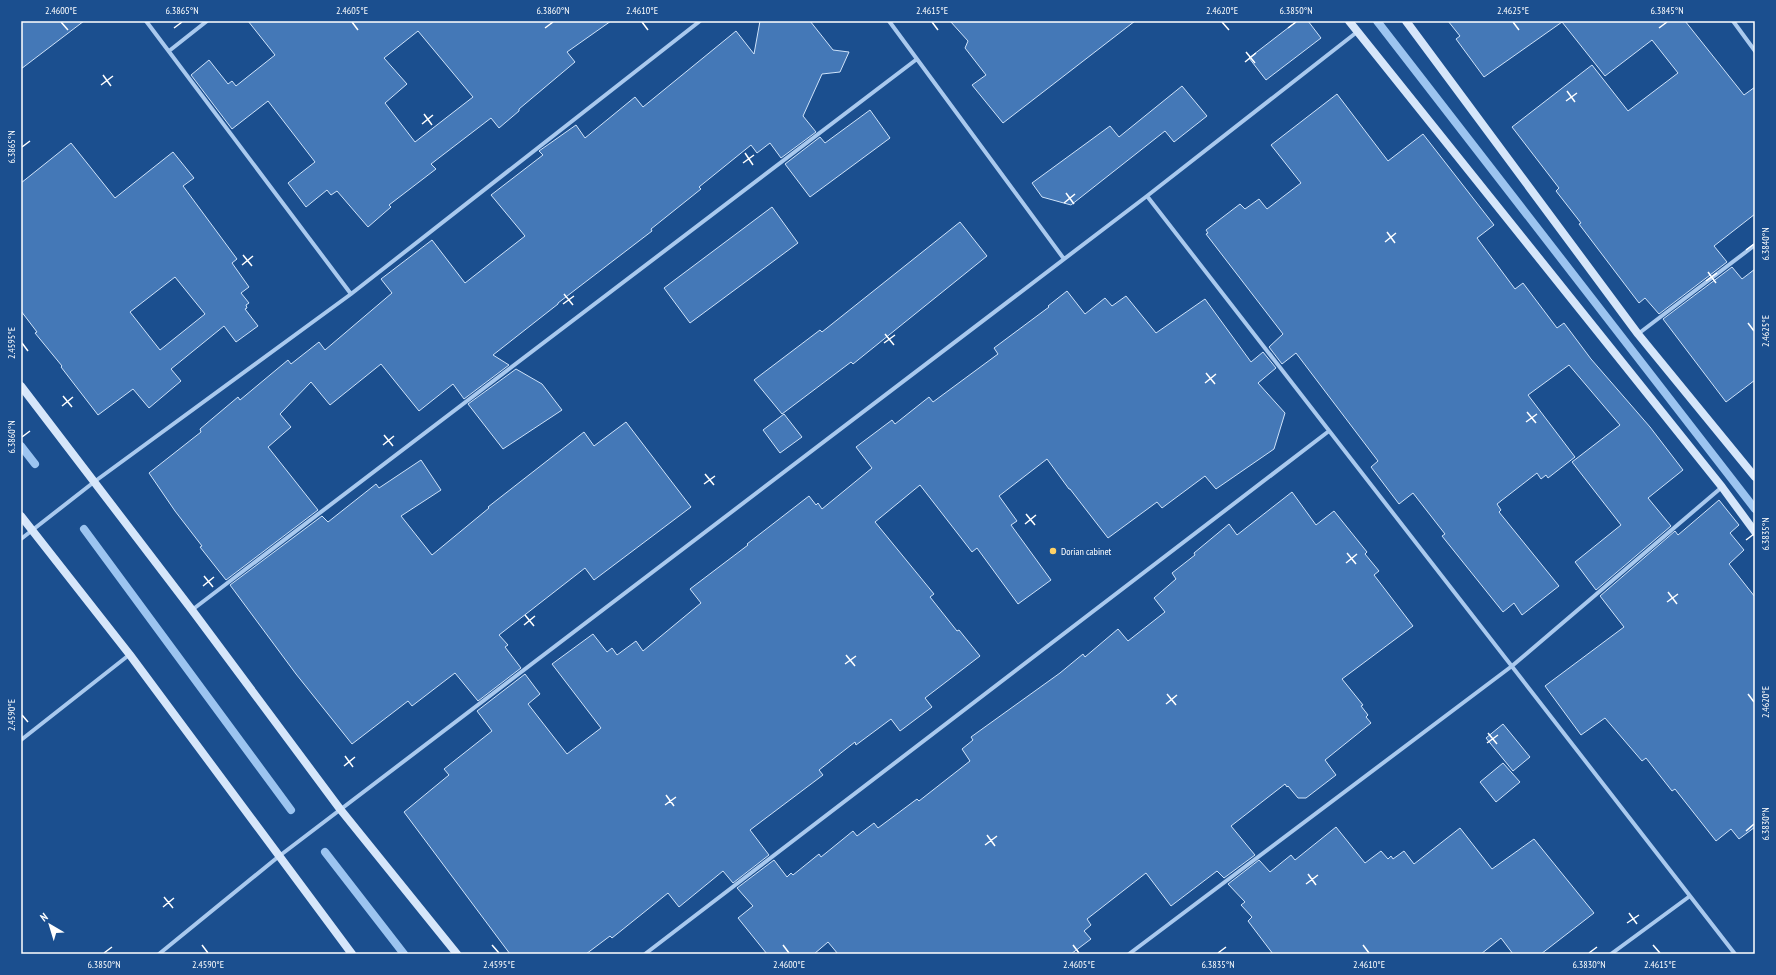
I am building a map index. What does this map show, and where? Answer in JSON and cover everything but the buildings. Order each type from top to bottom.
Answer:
[{"type":"street","points":[[146,21],[351,294]]},
{"type":"street","points":[[169,51],[207,21]]},
{"type":"street","points":[[21,539],[94,482],[351,294],[700,21]]},
{"type":"street","points":[[889,21],[1064,259]]},
{"type":"street","points":[[1349,21],[1722,487],[1755,532]]},
{"type":"street","points":[[1406,21],[1638,334],[1755,477]]},
{"type":"street","points":[[1733,21],[1755,51]]},
{"type":"street","points":[[159,954],[278,856],[1147,196],[1357,32]]},
{"type":"street","points":[[192,610],[917,59]]},
{"type":"street","points":[[1147,196],[1735,954]]},
{"type":"street","points":[[1638,334],[1755,245]]},
{"type":"street","points":[[21,386],[192,610],[340,809],[457,954]]},
{"type":"street","points":[[644,954],[1329,431]]},
{"type":"street","points":[[1129,954],[1512,666],[1722,487]]},
{"type":"street","points":[[21,516],[130,654],[352,954]]},
{"type":"street","points":[[21,740],[130,654]]},
{"type":"street","points":[[1611,954],[1690,896]]},
{"type":"waterway","points":[[1377,21],[1755,509]]},
{"type":"waterway","points":[[21,446],[35,464]]},
{"type":"waterway","points":[[84,529],[291,810]]},
{"type":"waterway","points":[[325,852],[404,954]]},
{"type":"place","name":"Dorian cabinet","points":[[1053,551]]}]
